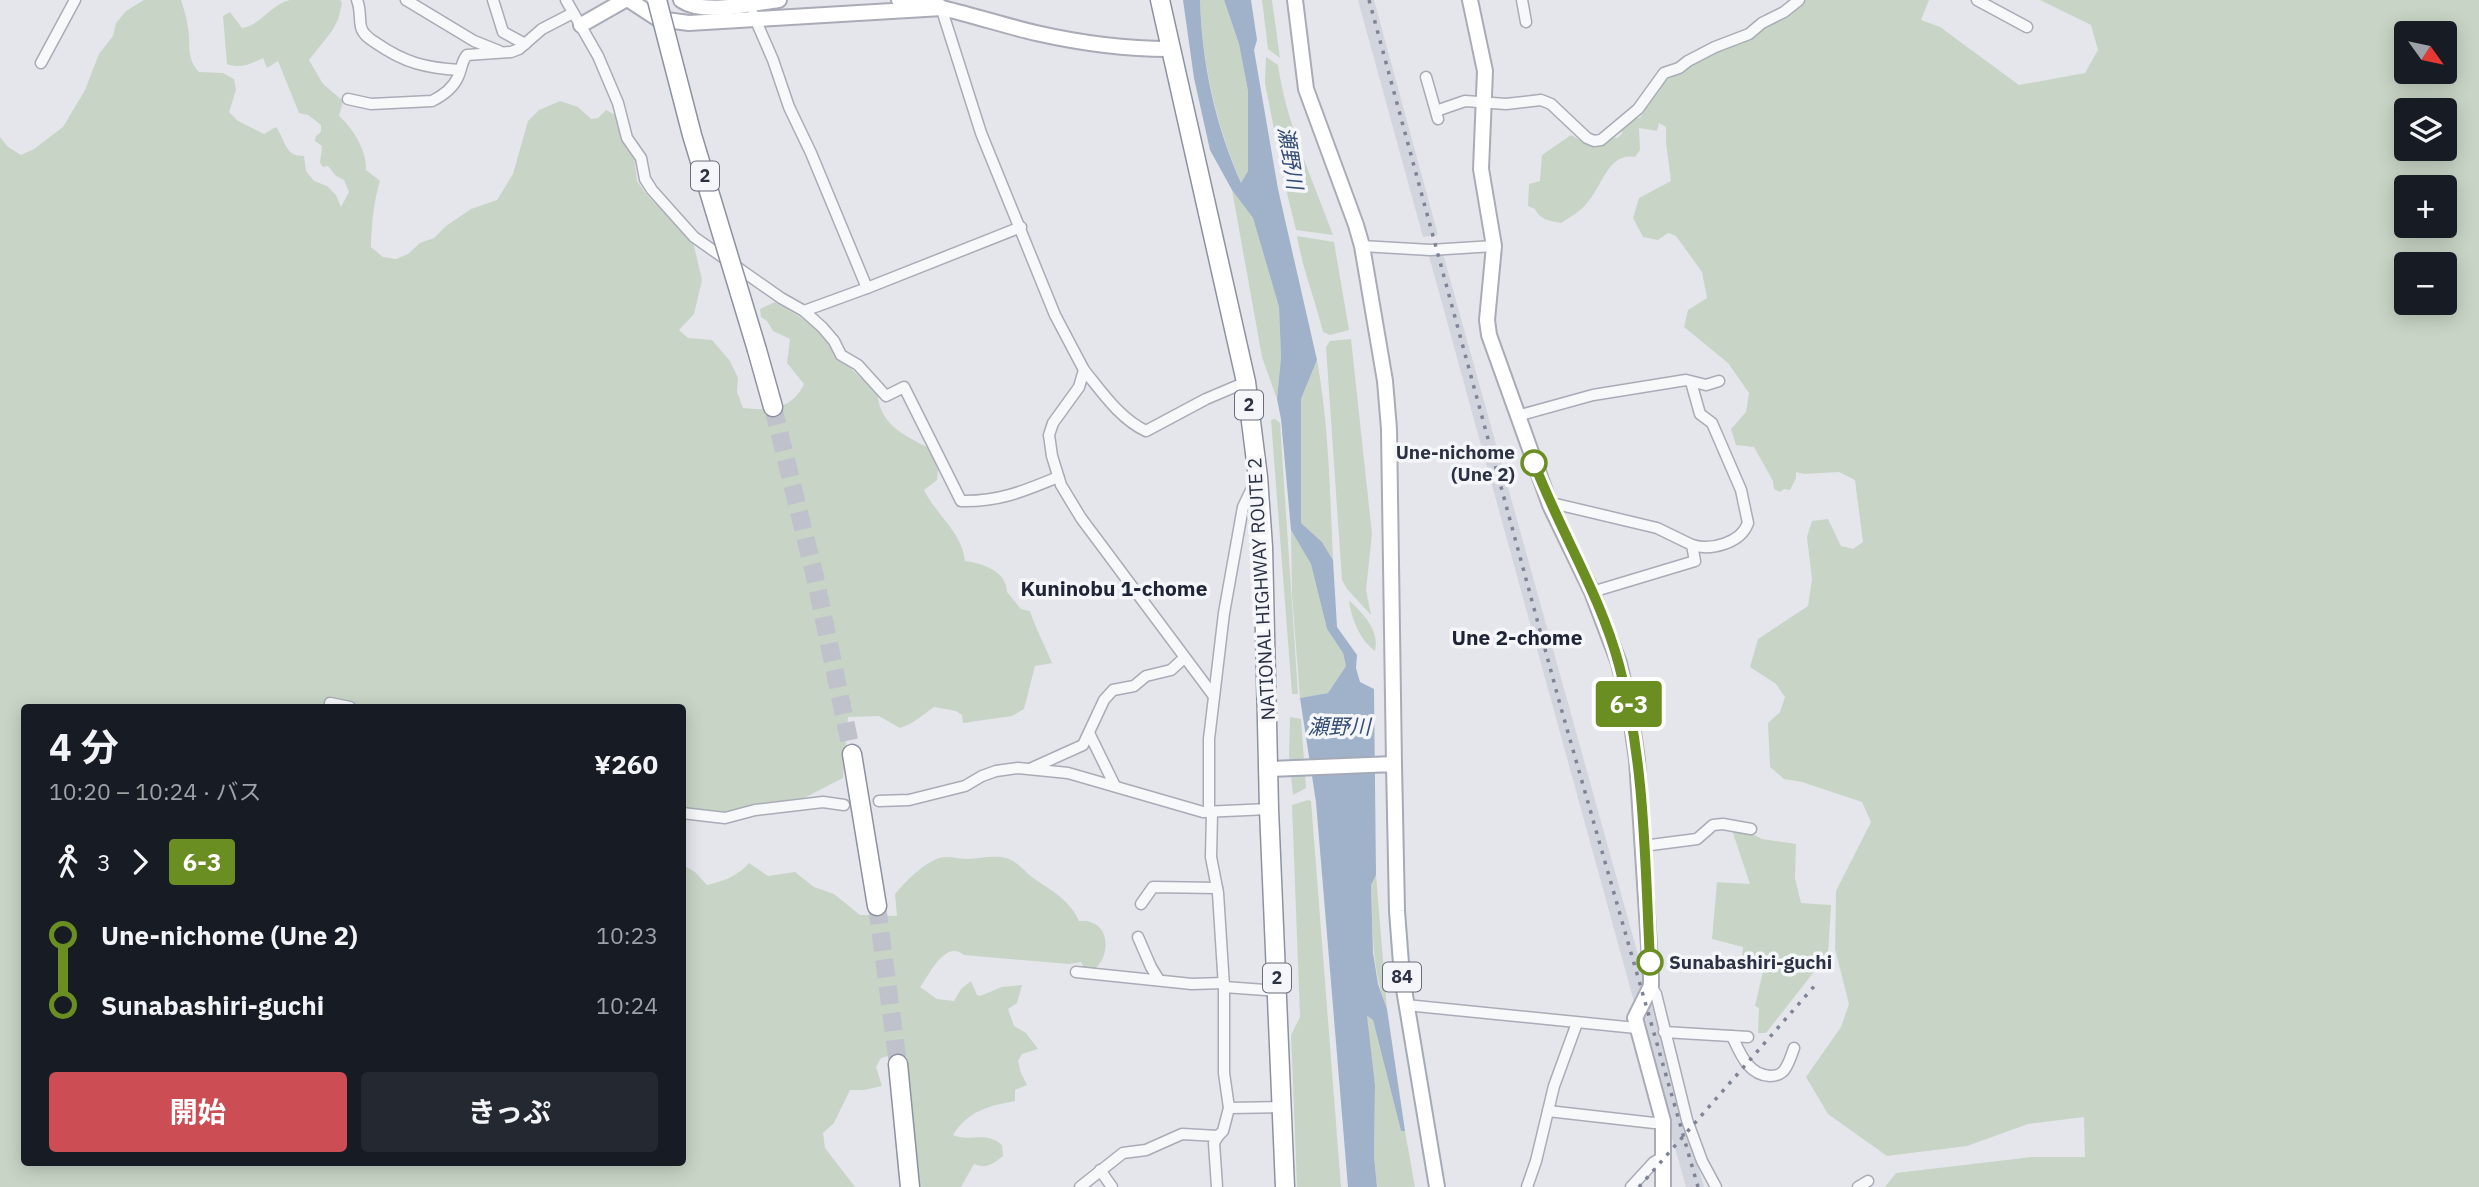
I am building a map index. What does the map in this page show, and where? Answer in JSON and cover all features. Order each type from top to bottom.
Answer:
[{"type":"highway","name":"NATIONAL HIGHWAY ROUTE 2","points":[[1160,0],[1246,382],[1258,477],[1263,547],[1269,809],[1285,1187]]},
{"type":"highway","name":"2","points":[[654,8],[772,407]]},
{"type":"highway","points":[[852,754],[877,906]]},
{"type":"highway","points":[[898,1064],[910,1187]]},
{"type":"main road","points":[[577,19],[627,0],[665,14],[673,0]]},
{"type":"main road","points":[[681,0],[696,7],[708,8],[779,0]]},
{"type":"main road","points":[[900,0],[940,4],[1035,33],[1083,42],[1140,49],[1170,49]]},
{"type":"main road","points":[[1268,769],[1390,764],[1389,429],[1385,381],[1362,246],[1306,89],[1295,0]]},
{"type":"main road","points":[[1470,0],[1485,71],[1481,169],[1494,246],[1487,320],[1494,354],[1550,505],[1592,592],[1619,663],[1630,711],[1637,760],[1651,986],[1635,1018],[1663,1121],[1663,1187]]},
{"type":"main road","points":[[654,8],[665,21],[689,23],[940,4]]},
{"type":"main road","name":"84","points":[[1390,764],[1402,976],[1437,1187]]},
{"type":"street","points":[[41,62],[75,0]]},
{"type":"street","points":[[357,0],[361,11],[361,29],[366,36],[387,51],[406,62],[428,68],[460,70]]},
{"type":"street","points":[[406,0],[474,41],[502,53]]},
{"type":"street","points":[[493,0],[503,32],[525,44]]},
{"type":"street","points":[[566,0],[598,56],[618,103],[627,138],[641,159],[645,179],[652,191],[694,237],[804,311],[834,341],[841,355],[858,365],[886,396],[904,387],[961,501],[985,502],[999,499],[1058,477]]},
{"type":"street","points":[[1522,0],[1526,22]]},
{"type":"street","points":[[1426,77],[1437,115],[1465,101],[1547,101],[1587,138],[1601,140],[1638,109],[1664,73],[1749,34],[1800,0]]},
{"type":"street","points":[[1977,0],[2027,27]]},
{"type":"street","points":[[746,2],[755,17],[789,107],[867,288]]},
{"type":"street","points":[[940,4],[981,133],[1055,315],[1084,369],[1111,402],[1136,426],[1146,431],[1206,399],[1246,382]]},
{"type":"street","points":[[348,99],[372,104],[432,102],[450,87],[467,55],[512,52],[542,29],[577,19]]},
{"type":"street","points":[[804,311],[1021,227]]},
{"type":"street","points":[[1362,246],[1430,250],[1494,246]]},
{"type":"street","points":[[1084,369],[1079,387],[1054,423],[1049,435],[1058,477],[1081,518],[1213,695]]},
{"type":"street","points":[[1517,416],[1593,395],[1686,380],[1706,385],[1719,381]]},
{"type":"street","points":[[1550,505],[1556,504],[1657,528],[1699,547],[1721,545],[1741,534],[1748,523],[1741,490],[1712,423],[1700,414],[1691,382]]},
{"type":"street","points":[[1217,1187],[1214,1143],[1223,1131],[1229,1108],[1224,1073],[1224,985],[1217,888],[1211,856],[1209,739],[1224,612],[1243,507],[1258,477]]},
{"type":"street","points":[[1592,592],[1695,561],[1692,544]]},
{"type":"street","points":[[1030,768],[1083,745],[1104,700],[1113,690],[1134,686],[1146,677],[1171,670],[1184,658]]},
{"type":"street","points":[[330,703],[335,704]]},
{"type":"street","points":[[1089,733],[1115,786]]},
{"type":"street","points":[[879,801],[909,800],[965,786],[996,771],[1030,768],[1068,774],[1211,812],[1269,809]]},
{"type":"street","points":[[686,813],[725,818],[755,810],[823,802],[844,805]]},
{"type":"street","points":[[1643,846],[1697,839],[1713,825],[1751,829]]},
{"type":"street","points":[[1141,904],[1153,887],[1217,888]]},
{"type":"street","points":[[1138,937],[1150,967],[1159,980]]},
{"type":"street","points":[[1076,972],[1278,991]]},
{"type":"street","points":[[1651,986],[1656,993],[1687,1120],[1702,1161],[1716,1187]]},
{"type":"street","points":[[1406,1005],[1636,1028]]},
{"type":"street","points":[[1527,1187],[1554,1086],[1577,1023]]},
{"type":"street","points":[[1664,1032],[1748,1037]]},
{"type":"street","points":[[1732,1036],[1744,1060],[1757,1073],[1770,1076],[1780,1074],[1786,1069],[1794,1048]]},
{"type":"street","points":[[1229,1108],[1282,1107]]},
{"type":"street","points":[[1548,1111],[1654,1123],[1663,1121]]},
{"type":"street","points":[[1080,1187],[1124,1153],[1146,1150],[1182,1134],[1218,1136]]},
{"type":"street","points":[[1632,1187],[1654,1162],[1663,1157]]},
{"type":"street","points":[[1100,1170],[1112,1187]]},
{"type":"street","points":[[1858,1187],[1868,1181]]},
{"type":"shaded area","points":[[1358,0],[1374,0],[1438,235],[1423,237]]},
{"type":"shaded area","points":[[1440,243],[1704,1187],[1686,1187],[1639,1020],[1426,245]]},
{"type":"green space","points":[[144,0],[181,0],[195,67],[199,72],[223,73],[234,79],[236,90],[229,112],[238,121],[264,134],[276,127],[289,151],[304,156],[306,171],[314,181],[327,186],[336,195],[341,207],[349,192],[344,180],[336,176],[328,166],[323,167],[320,163],[322,146],[315,141],[321,132],[321,125],[308,115],[299,113],[278,61],[267,68],[263,58],[241,66],[227,64],[223,16],[230,12],[242,28],[290,0],[340,0],[342,3],[338,20],[309,60],[323,84],[343,101],[339,116],[358,140],[366,170],[380,181],[373,214],[371,247],[383,257],[396,259],[408,254],[471,209],[497,200],[513,174],[528,121],[539,110],[560,101],[578,107],[591,119],[598,118],[606,110],[615,115],[622,141],[634,156],[637,181],[646,194],[693,242],[702,280],[694,314],[679,330],[688,338],[712,340],[730,361],[738,378],[737,392],[743,408],[752,409],[770,409],[786,404],[799,393],[804,384],[787,363],[790,339],[773,331],[761,317],[760,309],[775,302],[810,323],[827,337],[846,364],[877,393],[879,405],[889,422],[903,434],[930,449],[938,470],[937,480],[924,490],[929,499],[954,532],[965,561],[993,570],[1003,579],[1007,592],[1021,609],[1030,611],[1052,663],[1035,666],[1024,709],[1012,716],[963,723],[962,715],[956,711],[934,707],[914,722],[900,728],[879,716],[848,717],[843,778],[802,799],[736,812],[686,808],[686,704],[21,704],[21,1166],[686,1166],[686,867],[707,885],[730,877],[749,863],[768,876],[795,872],[814,887],[834,894],[860,915],[897,916],[895,894],[932,861],[946,857],[1001,857],[1014,862],[1061,898],[1079,921],[1097,925],[1106,945],[1102,960],[1092,971],[1084,968],[1081,962],[1069,964],[964,955],[951,951],[939,960],[920,987],[937,999],[954,1001],[961,989],[971,981],[980,996],[1002,987],[1022,985],[1017,1003],[1008,1009],[1014,1026],[1026,1033],[1038,1049],[1022,1054],[1018,1061],[1027,1085],[1015,1090],[1015,1101],[979,1111],[965,1120],[953,1135],[990,1138],[1002,1145],[1003,1156],[990,1165],[974,1164],[961,1187],[917,1187],[907,1058],[898,1053],[881,1058],[876,1067],[882,1086],[850,1090],[834,1123],[823,1133],[825,1148],[855,1187],[0,1187],[0,137],[8,147],[21,155],[34,149],[63,127],[85,90],[99,54],[113,36],[116,23],[126,11]]},
{"type":"green space","points":[[1200,0],[1224,0],[1239,44],[1248,91],[1248,171],[1241,183],[1224,139],[1212,93]]},
{"type":"green space","points":[[1262,0],[1272,0],[1280,58],[1268,49]]},
{"type":"green space","points":[[1806,0],[1929,0],[1921,20],[1940,27],[2019,85],[2085,73],[2098,50],[2091,25],[2040,0],[2479,0],[2479,1187],[1885,1187],[1896,1173],[2032,1157],[2085,1157],[2084,1117],[2028,1124],[1967,1146],[1887,1156],[1828,1114],[1806,1077],[1841,1027],[1849,1004],[1835,949],[1836,891],[1871,822],[1862,802],[1802,782],[1784,779],[1770,767],[1768,723],[1780,712],[1785,697],[1776,684],[1750,667],[1758,639],[1808,606],[1812,579],[1807,537],[1812,521],[1828,519],[1841,546],[1853,549],[1863,542],[1855,480],[1839,472],[1796,472],[1790,490],[1784,489],[1780,492],[1774,489],[1773,481],[1754,447],[1736,445],[1731,429],[1746,412],[1749,393],[1728,363],[1684,327],[1688,310],[1707,298],[1702,272],[1676,236],[1668,233],[1658,240],[1643,237],[1633,218],[1639,198],[1671,181],[1666,127],[1659,123],[1657,131],[1639,128],[1640,150],[1635,157],[1626,157],[1612,165],[1584,206],[1561,223],[1543,218],[1528,206],[1529,184],[1540,181],[1542,155],[1571,135],[1592,147],[1610,137],[1617,138],[1622,134],[1622,124],[1631,118],[1640,118],[1661,83]]},
{"type":"green space","points":[[1266,57],[1278,65],[1294,130],[1333,235],[1296,230],[1265,83]]},
{"type":"green space","points":[[1232,190],[1253,218],[1279,307],[1281,357],[1277,399],[1262,357]]},
{"type":"green space","points":[[1297,236],[1334,242],[1349,330],[1330,335],[1323,332]]},
{"type":"green space","points":[[1351,339],[1372,534],[1366,590],[1371,615],[1342,580],[1326,347],[1330,341]]},
{"type":"green space","points":[[1317,360],[1327,435],[1333,560],[1322,542],[1301,523],[1301,399]]},
{"type":"green space","points":[[1275,419],[1280,423],[1298,694],[1292,694],[1271,420]]},
{"type":"green space","points":[[1291,530],[1311,563],[1327,629],[1343,653],[1346,666],[1328,693],[1300,698],[1292,596]]},
{"type":"green space","points":[[1349,600],[1373,629],[1375,651],[1357,628]]},
{"type":"green space","points":[[1290,717],[1301,719],[1306,788],[1293,795],[1289,755]]},
{"type":"green space","points":[[1311,801],[1341,1187],[1297,1187],[1291,1035],[1300,1017],[1292,805]]},
{"type":"green space","points":[[1732,830],[1748,832],[1762,839],[1796,844],[1795,878],[1801,903],[1831,905],[1828,954],[1766,1033],[1758,1033],[1759,1008],[1755,1006],[1764,967],[1742,958],[1743,947],[1712,939],[1717,882],[1750,884]]},
{"type":"green space","points":[[1376,875],[1387,1009],[1378,979],[1374,948],[1371,885]]},
{"type":"green space","points":[[1366,1016],[1373,1020],[1401,1131],[1405,1131],[1415,1187],[1377,1187],[1374,1156],[1375,1085]]},
{"type":"water","name":"瀬野川","points":[[1183,0],[1200,0],[1207,70],[1217,116],[1241,183],[1248,171],[1248,91],[1239,44],[1224,0],[1251,0],[1257,40],[1254,50],[1278,189],[1317,360],[1301,399],[1301,523],[1322,542],[1333,560],[1337,627],[1357,655],[1356,668],[1360,682],[1374,689],[1376,875],[1371,885],[1373,953],[1378,984],[1387,1009],[1405,1131],[1401,1131],[1373,1020],[1367,1016],[1375,1085],[1374,1156],[1377,1187],[1348,1187],[1316,802],[1300,698],[1328,693],[1346,666],[1343,653],[1327,629],[1311,564],[1291,530],[1277,399],[1281,357],[1279,307],[1253,218],[1232,190],[1210,150],[1194,78]]},
{"type":"tunnel","points":[[773,407],[815,577],[852,754]]},
{"type":"tunnel","points":[[877,906],[898,1064]]},
{"type":"railway","points":[[1369,0],[1561,708],[1698,1187]]},
{"type":"railway","points":[[1639,1187],[1817,983]]},
{"type":"bus line","name":"6-3","points":[[1534,463],[1550,505],[1592,592],[1619,663],[1637,760],[1650,962]]},
{"type":"place","name":"Une-nichome (Une 2)","points":[[1534,463]]},
{"type":"place","name":"Sunabashiri-guchi","points":[[1650,962]]},
{"type":"district","name":"Kuninobu 1-chome","points":[[1114,589]]},
{"type":"district","name":"Une 2-chome","points":[[1517,638]]}]
